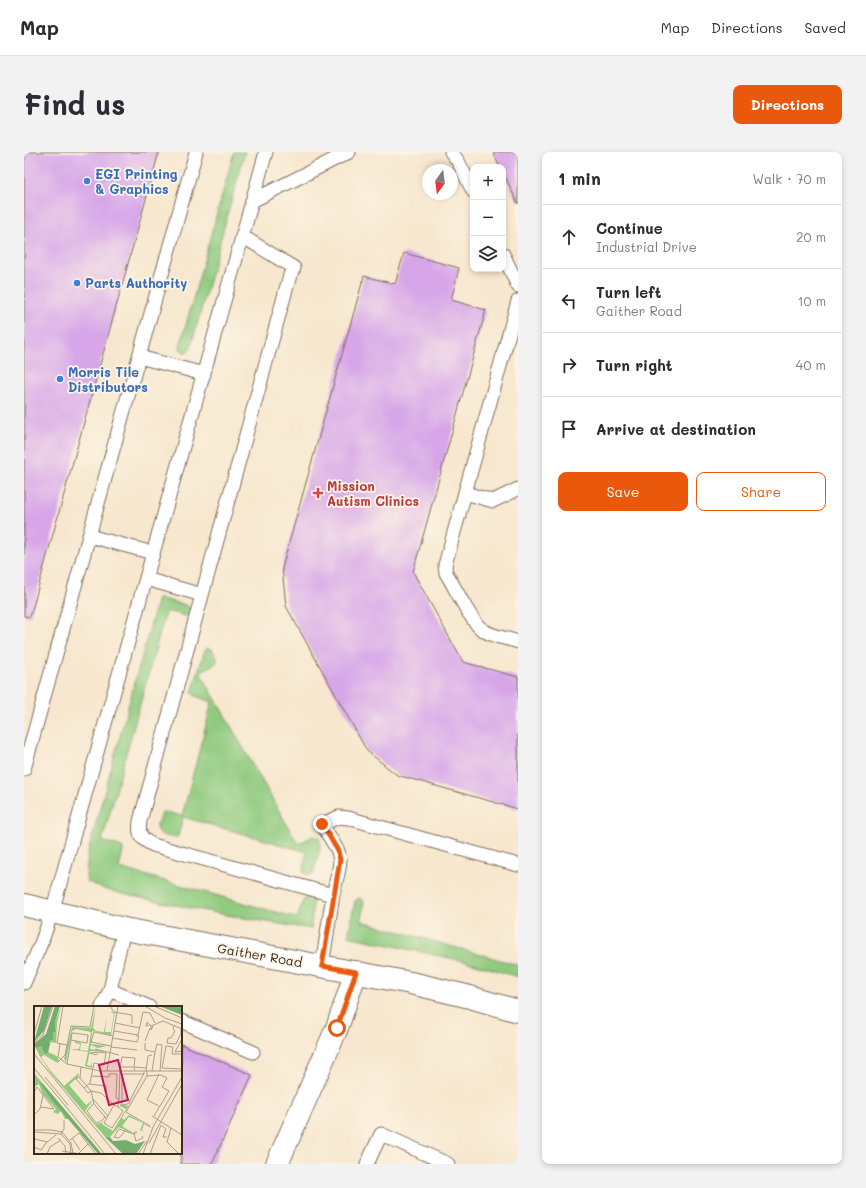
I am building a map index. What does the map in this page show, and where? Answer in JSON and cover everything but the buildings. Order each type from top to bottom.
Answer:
[{"type":"street","name":"Gaither Road","points":[[24,905],[124,929],[411,983],[466,996],[518,1011]]},
{"type":"street","points":[[277,1164],[337,1028],[356,972]]},
{"type":"lane","points":[[24,769],[196,152]]},
{"type":"lane","points":[[24,983],[42,942],[52,912],[266,152]]},
{"type":"lane","points":[[252,201],[349,152]]},
{"type":"lane","points":[[451,152],[458,161],[470,185]]},
{"type":"lane","points":[[242,236],[294,268],[290,275],[139,829],[141,837],[146,842],[153,845],[334,895]]},
{"type":"lane","points":[[506,260],[518,286]]},
{"type":"lane","points":[[518,301],[445,565],[446,573],[481,630],[518,642]]},
{"type":"lane","points":[[139,357],[204,374]]},
{"type":"lane","points":[[465,493],[492,501],[518,489]]},
{"type":"lane","points":[[89,536],[153,553]]},
{"type":"lane","points":[[146,579],[202,595]]},
{"type":"lane","points":[[322,966],[340,860],[338,851],[322,824],[339,817],[348,818],[518,865]]},
{"type":"lane","points":[[102,1006],[110,990],[124,929]]},
{"type":"lane","points":[[110,990],[147,1006]]},
{"type":"lane","points":[[182,1021],[253,1052]]},
{"type":"lane","points":[[367,1164],[381,1134],[448,1164]]},
{"type":"green space","points":[[234,152],[245,152],[190,350],[183,352],[180,349],[180,346]]},
{"type":"green space","points":[[158,598],[186,605],[190,608],[190,611],[188,615],[185,616],[166,611],[102,841],[123,848],[119,868],[297,918],[304,899],[307,897],[311,898],[313,903],[311,929],[231,916],[127,895],[110,891],[87,881],[88,852]]},
{"type":"green space","points":[[207,648],[212,649],[217,661],[215,664],[200,672],[298,844],[313,836],[319,837],[320,850],[312,874],[306,874],[303,872],[307,852],[183,817],[178,836],[176,838],[164,835],[157,831],[157,824],[162,812],[182,816],[212,702],[195,696],[192,693],[204,652]]},
{"type":"green space","points":[[359,898],[364,902],[361,921],[518,965],[518,977],[472,963],[348,936],[355,901]]},
{"type":"place","name":"EGI Printing & Graphics","points":[[87,181]]},
{"type":"place","name":"Parts Authority","points":[[77,283]]},
{"type":"place","name":"Morris Tile Distributors","points":[[60,379]]},
{"type":"place","name":"Mission Autism Clinics","points":[[318,493]]},
{"type":"route","points":[[322,824],[338,851],[340,860],[322,966],[356,972],[337,1028]]}]
